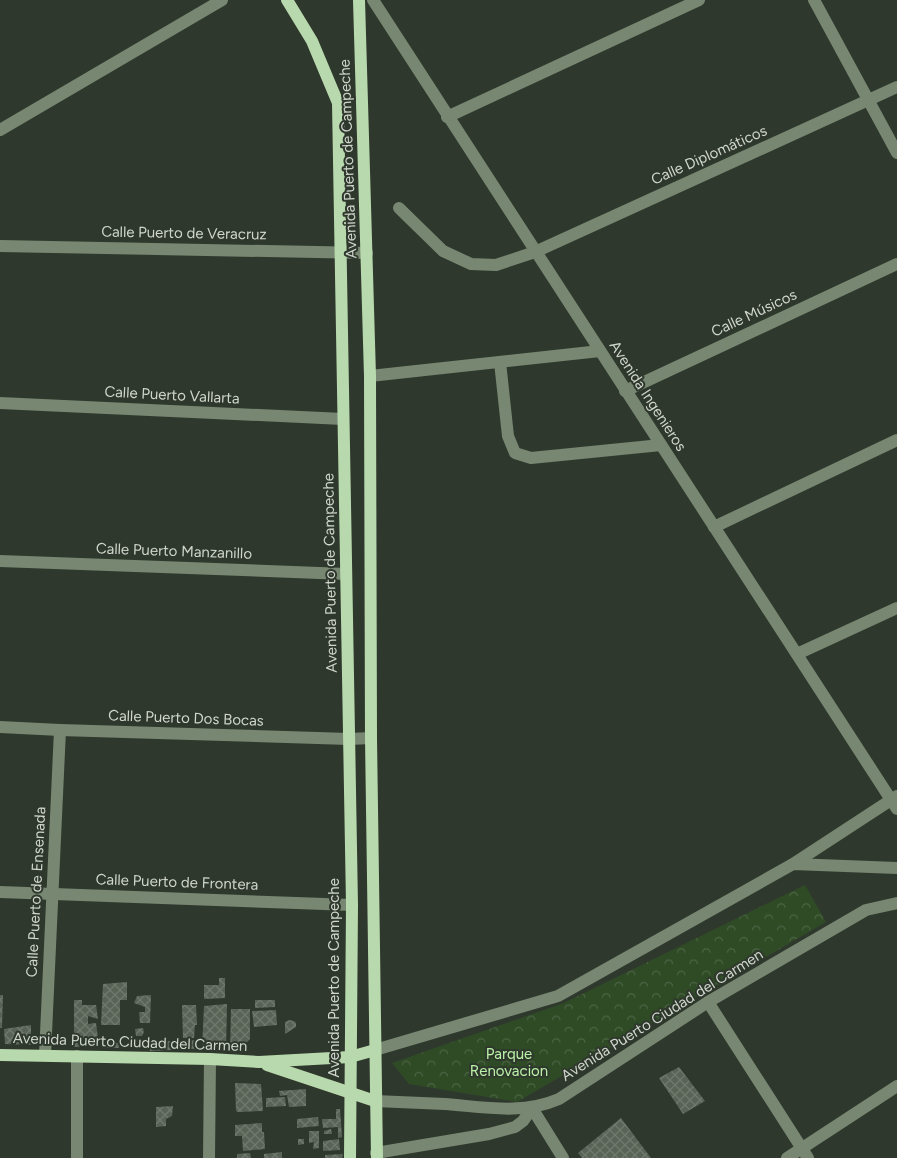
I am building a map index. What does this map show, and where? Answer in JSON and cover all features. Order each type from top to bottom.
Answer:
[{"type":"main road","name":"Avenida Puerto de Campeche","points":[[287,0],[312,41],[338,103],[352,905],[350,1158]]},
{"type":"main road","name":"Avenida Puerto de Campeche","points":[[359,0],[370,376],[370,738],[376,1155]]},
{"type":"main road","name":"Avenida Puerto Ciudad del Carmen","points":[[0,1055],[210,1059],[259,1062],[350,1057],[375,1050]]},
{"type":"main road","name":"Avenida Puerto Ciudad del Carmen","points":[[259,1062],[375,1101]]},
{"type":"street","points":[[0,130],[222,0]]},
{"type":"street","name":"Avenida Ingenieros","points":[[373,0],[447,117],[895,802]]},
{"type":"street","points":[[447,117],[699,0]]},
{"type":"street","points":[[814,0],[897,153]]},
{"type":"street","name":"Calle Diplomáticos","points":[[398,208],[443,251],[471,264],[496,264],[535,252],[897,88]]},
{"type":"street","name":"Calle Puerto de Veracruz","points":[[0,246],[367,253]]},
{"type":"street","name":"Calle Músicos","points":[[626,391],[897,264]]},
{"type":"street","points":[[370,376],[600,351]]},
{"type":"street","points":[[500,362],[508,436],[515,453],[531,458],[661,445]]},
{"type":"street","name":"Calle Puerto Vallarta","points":[[0,403],[343,419]]},
{"type":"street","points":[[714,526],[897,440]]},
{"type":"street","name":"Calle Puerto Manzanillo","points":[[0,562],[346,574]]},
{"type":"street","points":[[797,654],[897,608]]},
{"type":"street","name":"Calle Puerto Dos Bocas","points":[[0,727],[349,739],[370,738]]},
{"type":"street","name":"Calle Puerto de Ensenada","points":[[45,1055],[60,730]]},
{"type":"street","name":"Avenida Puerto Ciudad del Carmen","points":[[375,1050],[558,996],[793,864],[895,802]]},
{"type":"street","points":[[793,864],[897,868]]},
{"type":"street","name":"Calle Puerto de Frontera","points":[[0,892],[352,905]]},
{"type":"street","name":"Avenida Puerto Ciudad del Carmen","points":[[375,1101],[446,1104],[504,1110],[546,1105],[559,1099],[708,1002],[866,910],[897,903]]},
{"type":"street","points":[[708,1002],[806,1154]]},
{"type":"street","points":[[77,1056],[77,1158]]},
{"type":"street","points":[[208,1158],[210,1059]]},
{"type":"street","points":[[787,1158],[806,1154],[897,1086]]},
{"type":"street","points":[[376,1155],[489,1134],[515,1127],[523,1121],[532,1108],[563,1158]]},
{"type":"green space","name":"Parque Renovacion","points":[[805,885],[826,922],[517,1102],[409,1084],[392,1063],[564,1003]]},
{"type":"building","points":[[219,978],[225,978],[225,998],[204,999],[204,985],[219,985]]},
{"type":"building","points":[[127,982],[127,1000],[120,1000],[120,1025],[101,1025],[103,984]]},
{"type":"building","points":[[0,995],[3,995],[2,1028],[0,1028]]},
{"type":"building","points":[[151,995],[150,1023],[140,1023],[139,1012],[145,1012],[145,1007],[134,1003],[137,996]]},
{"type":"building","points":[[74,1000],[82,1000],[82,1005],[96,1005],[98,1019],[88,1016],[88,1024],[96,1023],[99,1046],[74,1047]]},
{"type":"building","points":[[255,1000],[275,1000],[275,1007],[255,1008]]},
{"type":"building","points":[[227,1004],[226,1051],[202,1049],[204,1006]]},
{"type":"building","points":[[182,1005],[196,1005],[197,1025],[195,1025],[194,1038],[183,1038]]},
{"type":"building","points":[[231,1009],[250,1009],[250,1039],[246,1043],[245,1051],[230,1052]]},
{"type":"building","points":[[276,1010],[277,1025],[254,1027],[252,1011]]},
{"type":"building","points":[[289,1020],[296,1023],[296,1027],[285,1034],[285,1022]]},
{"type":"building","points":[[31,1025],[31,1045],[5,1044],[4,1029]]},
{"type":"building","points":[[143,1028],[142,1036],[136,1036],[135,1029]]},
{"type":"building","points":[[195,1040],[196,1049],[179,1049],[179,1041]]},
{"type":"building","points":[[171,1041],[172,1050],[150,1051],[150,1042]]},
{"type":"building","points":[[102,1043],[119,1043],[119,1048],[102,1048]]},
{"type":"building","points":[[679,1067],[705,1101],[683,1114],[659,1078]]},
{"type":"building","points":[[235,1083],[261,1084],[263,1111],[236,1111]]},
{"type":"building","points":[[306,1089],[306,1106],[289,1107],[287,1095],[280,1096],[279,1091]]},
{"type":"building","points":[[285,1097],[286,1106],[266,1107],[266,1098]]},
{"type":"building","points":[[173,1106],[172,1116],[166,1119],[166,1126],[156,1127],[156,1107]]},
{"type":"building","points":[[336,1109],[340,1109],[342,1137],[338,1138],[338,1127],[323,1128],[322,1119],[336,1119]]},
{"type":"building","points":[[318,1117],[319,1126],[297,1128],[297,1119]]},
{"type":"building","points":[[621,1118],[651,1158],[582,1158],[578,1153]]},
{"type":"building","points":[[262,1123],[265,1149],[243,1151],[242,1136],[235,1136],[235,1125]]},
{"type":"building","points":[[331,1129],[332,1134],[324,1134],[324,1131]]},
{"type":"building","points":[[309,1131],[319,1131],[319,1148],[313,1149],[314,1142],[309,1143]]},
{"type":"building","points":[[298,1139],[304,1139],[304,1144],[298,1145]]},
{"type":"building","points":[[339,1139],[340,1150],[323,1151],[323,1141]]},
{"type":"building","points":[[282,1152],[282,1158],[264,1158],[264,1154]]},
{"type":"building","points":[[250,1153],[251,1158],[237,1158],[237,1154]]},
{"type":"building","points":[[343,1154],[342,1158],[325,1158],[325,1155]]}]
